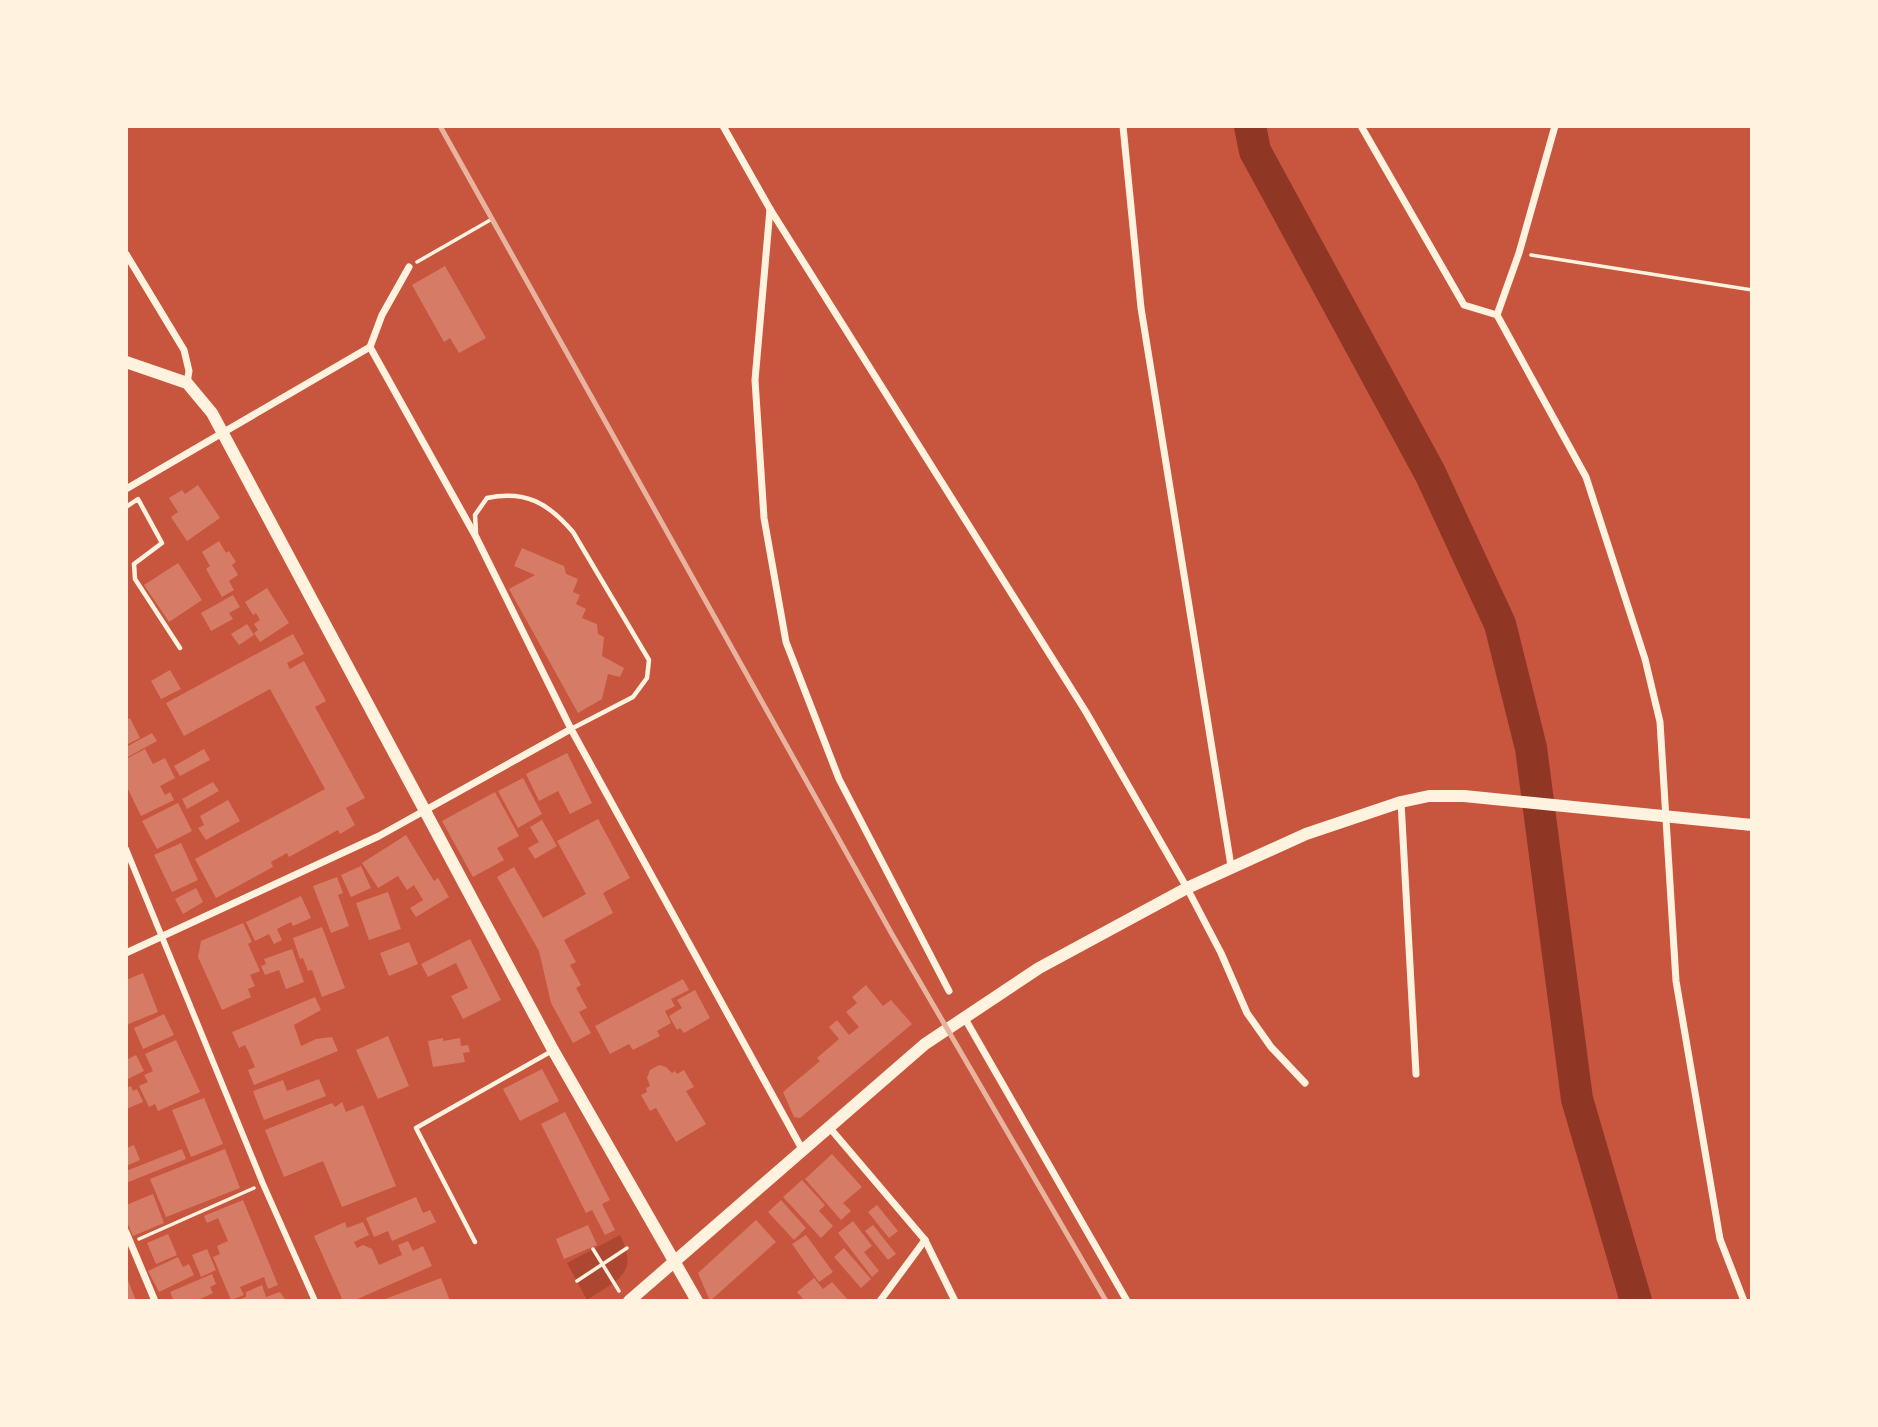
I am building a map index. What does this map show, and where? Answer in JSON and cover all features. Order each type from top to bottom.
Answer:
[{"type":"main road","points":[[126,362],[187,383],[212,413],[552,1050],[697,1301]]},
{"type":"main road","points":[[629,1301],[925,1044],[964,1017],[1039,968],[1187,888],[1306,834],[1401,802],[1429,796],[1464,796],[1752,825]]},
{"type":"street","points":[[723,126],[770,209],[1086,712],[1187,888],[1221,953],[1247,1013],[1271,1047],[1305,1083]]},
{"type":"street","points":[[1123,126],[1141,308],[1231,866]]},
{"type":"street","points":[[1361,126],[1464,305],[1497,315],[1586,477],[1645,659],[1657,709],[1662,816],[1676,981],[1720,1239],[1744,1301]]},
{"type":"street","points":[[1497,315],[1519,253],[1555,126]]},
{"type":"street","points":[[770,209],[755,380],[764,518],[786,642],[839,779],[948,991]]},
{"type":"street","points":[[126,254],[184,350],[189,371],[187,383]]},
{"type":"street","points":[[126,489],[370,347],[382,315],[409,267]]},
{"type":"street","points":[[370,347],[476,537],[571,729],[802,1150]]},
{"type":"street","points":[[126,953],[379,836],[571,729]]},
{"type":"street","points":[[1401,802],[1416,1074]]},
{"type":"street","points":[[126,849],[263,1184],[314,1301]]},
{"type":"street","points":[[964,1017],[1127,1301]]},
{"type":"street","points":[[828,1127],[925,1240],[955,1301]]},
{"type":"street","points":[[126,1232],[155,1301]]},
{"type":"street","points":[[880,1301],[925,1240]]},
{"type":"lane","points":[[476,537],[475,515],[487,498],[508,494],[534,500],[557,513],[573,532],[649,660],[647,678],[633,697],[571,729]]},
{"type":"lane","points":[[126,507],[138,499],[162,542],[134,564],[135,579],[180,648]]},
{"type":"lane","points":[[475,1242],[416,1128],[552,1050]]},
{"type":"path","points":[[409,267],[492,219]]},
{"type":"path","points":[[1519,253],[1752,290]]},
{"type":"path","points":[[131,1243],[263,1184]]},
{"type":"path","points":[[577,1281],[627,1248]]},
{"type":"path","points":[[593,1249],[619,1291]]},
{"type":"shaded area","points":[[620,1235],[628,1259],[622,1275],[587,1300],[567,1263]]},
{"type":"building","points":[[445,266],[486,338],[459,353],[450,338],[444,342],[412,285]]},
{"type":"building","points":[[198,485],[220,518],[187,541],[171,517],[178,512],[169,498],[182,490],[185,494]]},
{"type":"building","points":[[219,541],[226,553],[229,551],[236,562],[232,565],[238,575],[229,581],[234,590],[222,597],[206,569],[210,566],[202,552]]},
{"type":"building","points":[[522,548],[564,566],[566,574],[578,579],[573,592],[580,595],[576,604],[586,609],[582,618],[597,624],[598,634],[604,637],[602,656],[624,668],[620,677],[608,674],[602,699],[578,713],[509,589],[535,575],[514,566]]},
{"type":"building","points":[[178,563],[202,600],[169,622],[144,585]]},
{"type":"building","points":[[267,588],[289,623],[260,642],[254,633],[258,630],[254,624],[260,620],[256,613],[253,615],[245,602]]},
{"type":"building","points":[[233,595],[240,607],[229,613],[233,619],[211,631],[201,613]]},
{"type":"building","points":[[247,624],[254,635],[239,645],[231,634]]},
{"type":"building","points":[[293,634],[304,654],[287,663],[290,669],[304,661],[326,701],[315,707],[365,798],[346,808],[355,825],[340,834],[338,830],[289,857],[287,853],[271,862],[273,867],[216,898],[195,859],[325,789],[270,689],[184,736],[166,703]]},
{"type":"building","points":[[170,670],[181,689],[161,699],[151,681]]},
{"type":"building","points":[[130,718],[140,738],[126,745],[126,720]]},
{"type":"building","points":[[152,733],[157,741],[126,758],[126,747]]},
{"type":"building","points":[[145,749],[153,764],[165,758],[175,778],[160,786],[165,795],[170,792],[174,800],[141,816],[126,785],[126,759]]},
{"type":"building","points":[[204,749],[210,760],[180,776],[174,766]]},
{"type":"building","points":[[567,753],[592,803],[570,814],[558,791],[539,801],[526,774]]},
{"type":"building","points":[[523,778],[542,814],[518,828],[498,791]]},
{"type":"building","points":[[213,782],[219,791],[187,809],[182,799]]},
{"type":"building","points":[[495,792],[519,836],[497,848],[504,860],[473,877],[442,821]]},
{"type":"building","points":[[228,800],[240,821],[206,840],[198,828],[204,825],[200,816]]},
{"type":"building","points":[[178,803],[192,831],[157,849],[142,821]]},
{"type":"building","points":[[598,819],[630,878],[603,893],[613,913],[564,940],[576,962],[570,965],[581,985],[576,988],[587,1008],[579,1012],[591,1033],[573,1043],[551,1003],[539,951],[497,877],[514,867],[543,918],[586,894],[557,841]]},
{"type":"building","points":[[542,820],[557,846],[535,859],[528,848],[539,842],[530,827]]},
{"type":"building","points":[[406,835],[434,881],[438,878],[449,897],[416,917],[410,908],[423,900],[414,885],[407,890],[398,876],[378,888],[362,863]]},
{"type":"building","points":[[181,843],[198,880],[172,892],[154,855]]},
{"type":"building","points":[[361,866],[371,888],[351,897],[341,875]]},
{"type":"building","points":[[337,877],[343,893],[338,895],[349,926],[331,933],[313,886]]},
{"type":"building","points":[[196,888],[203,902],[183,914],[175,899]]},
{"type":"building","points":[[388,892],[401,929],[369,940],[356,903]]},
{"type":"building","points":[[301,896],[311,918],[293,926],[291,922],[277,929],[282,940],[274,944],[269,934],[255,941],[246,922]]},
{"type":"building","points":[[243,923],[252,942],[248,944],[260,971],[250,975],[255,986],[248,989],[251,997],[222,1010],[198,957],[201,941]]},
{"type":"building","points":[[322,927],[345,988],[322,997],[312,970],[308,971],[303,958],[300,959],[293,938]]},
{"type":"building","points":[[470,939],[501,1000],[463,1019],[451,996],[468,988],[456,963],[428,977],[421,964]]},
{"type":"building","points":[[409,942],[418,964],[389,976],[380,953]]},
{"type":"building","points":[[292,949],[304,982],[286,989],[279,970],[265,975],[261,966],[266,964],[264,959]]},
{"type":"building","points":[[143,973],[158,1012],[126,1025],[126,980]]},
{"type":"building","points":[[683,979],[689,990],[671,999],[675,1006],[665,1011],[671,1023],[657,1031],[660,1036],[633,1050],[629,1044],[610,1054],[595,1026]]},
{"type":"building","points":[[866,985],[883,1006],[891,1000],[912,1024],[800,1118],[794,1117],[783,1092],[820,1061],[817,1058],[839,1039],[829,1027],[837,1020],[849,1035],[859,1027],[846,1012],[857,1003],[852,997]]},
{"type":"building","points":[[695,990],[710,1018],[684,1033],[680,1028],[677,1030],[669,1016],[682,1008],[677,1000]]},
{"type":"building","points":[[315,997],[321,1010],[294,1025],[301,1046],[316,1039],[332,1037],[338,1051],[254,1085],[248,1070],[255,1067],[245,1045],[239,1048],[232,1032]]},
{"type":"building","points":[[164,1014],[174,1035],[143,1049],[134,1028]]},
{"type":"building","points":[[388,1036],[409,1086],[378,1099],[356,1050]]},
{"type":"building","points":[[443,1038],[443,1041],[460,1038],[461,1046],[468,1045],[470,1052],[463,1053],[465,1062],[433,1067],[428,1041]]},
{"type":"building","points":[[176,1040],[200,1092],[158,1111],[155,1104],[149,1107],[139,1086],[148,1082],[144,1075],[153,1071],[145,1054]]},
{"type":"building","points":[[136,1055],[144,1071],[126,1080],[126,1060]]},
{"type":"building","points":[[659,1065],[677,1074],[684,1070],[694,1087],[686,1091],[706,1124],[676,1142],[656,1108],[650,1111],[641,1095],[647,1092],[646,1088],[650,1086],[647,1078],[650,1070]]},
{"type":"building","points":[[542,1069],[559,1101],[520,1121],[503,1089]]},
{"type":"building","points":[[319,1079],[326,1096],[264,1120],[253,1091],[283,1080],[287,1091]]},
{"type":"building","points":[[131,1086],[133,1091],[137,1089],[143,1102],[126,1109],[126,1088]]},
{"type":"building","points":[[204,1098],[223,1144],[191,1157],[172,1110]]},
{"type":"building","points":[[342,1102],[346,1112],[363,1105],[396,1186],[342,1207],[323,1161],[284,1177],[265,1130],[332,1103],[335,1107]]},
{"type":"building","points":[[565,1112],[610,1200],[602,1204],[615,1230],[605,1235],[592,1210],[586,1213],[541,1124]]},
{"type":"building","points":[[134,1145],[140,1160],[126,1166],[126,1148]]},
{"type":"building","points":[[182,1149],[186,1159],[126,1183],[126,1171]]},
{"type":"building","points":[[225,1149],[240,1188],[166,1217],[150,1179]]},
{"type":"building","points":[[832,1154],[862,1187],[843,1203],[851,1211],[841,1220],[805,1179]]},
{"type":"building","points":[[802,1180],[825,1205],[819,1211],[833,1226],[821,1238],[783,1197]]},
{"type":"building","points":[[153,1194],[164,1223],[133,1236],[126,1220],[126,1205]]},
{"type":"building","points":[[416,1197],[423,1213],[430,1210],[436,1222],[392,1241],[388,1231],[374,1237],[366,1218]]},
{"type":"building","points":[[243,1200],[278,1285],[268,1289],[264,1277],[240,1287],[244,1295],[231,1300],[213,1257],[220,1254],[217,1246],[228,1241],[218,1218],[207,1223],[204,1216]]},
{"type":"building","points":[[781,1200],[806,1228],[794,1240],[768,1212]]},
{"type":"building","points":[[877,1205],[898,1231],[889,1238],[868,1212]]},
{"type":"building","points":[[756,1220],[776,1242],[710,1301],[698,1273]]},
{"type":"building","points":[[853,1221],[872,1246],[864,1252],[879,1271],[872,1277],[838,1233]]},
{"type":"building","points":[[345,1222],[347,1228],[363,1222],[369,1235],[354,1242],[357,1248],[363,1245],[372,1249],[379,1265],[402,1255],[398,1245],[408,1241],[413,1251],[423,1246],[432,1266],[353,1301],[343,1301],[314,1236]]},
{"type":"building","points":[[588,1225],[597,1245],[564,1259],[556,1239]]},
{"type":"building","points":[[873,1225],[896,1254],[888,1260],[865,1231]]},
{"type":"building","points":[[168,1234],[177,1255],[156,1264],[147,1243]]},
{"type":"building","points":[[806,1235],[833,1272],[819,1282],[792,1244]]},
{"type":"building","points":[[844,1248],[871,1279],[861,1288],[834,1257]]},
{"type":"building","points":[[207,1249],[216,1270],[201,1277],[192,1255]]},
{"type":"building","points":[[178,1257],[183,1267],[189,1264],[194,1275],[159,1292],[148,1271]]},
{"type":"building","points":[[212,1274],[216,1284],[210,1287],[213,1293],[196,1301],[174,1301],[170,1292]]},
{"type":"building","points":[[126,1275],[136,1301],[126,1301]]},
{"type":"building","points":[[441,1278],[450,1301],[380,1301]]},
{"type":"building","points":[[814,1278],[823,1289],[832,1282],[849,1301],[805,1301],[797,1292]]},
{"type":"building","points":[[262,1285],[266,1297],[280,1292],[286,1301],[235,1301],[246,1297],[246,1292]]},
{"type":"waterway","points":[[1250,126],[1255,151],[1430,473],[1500,624],[1531,748],[1577,1099],[1636,1301]]},
{"type":"railway","points":[[440,126],[893,936],[1106,1301]]}]
